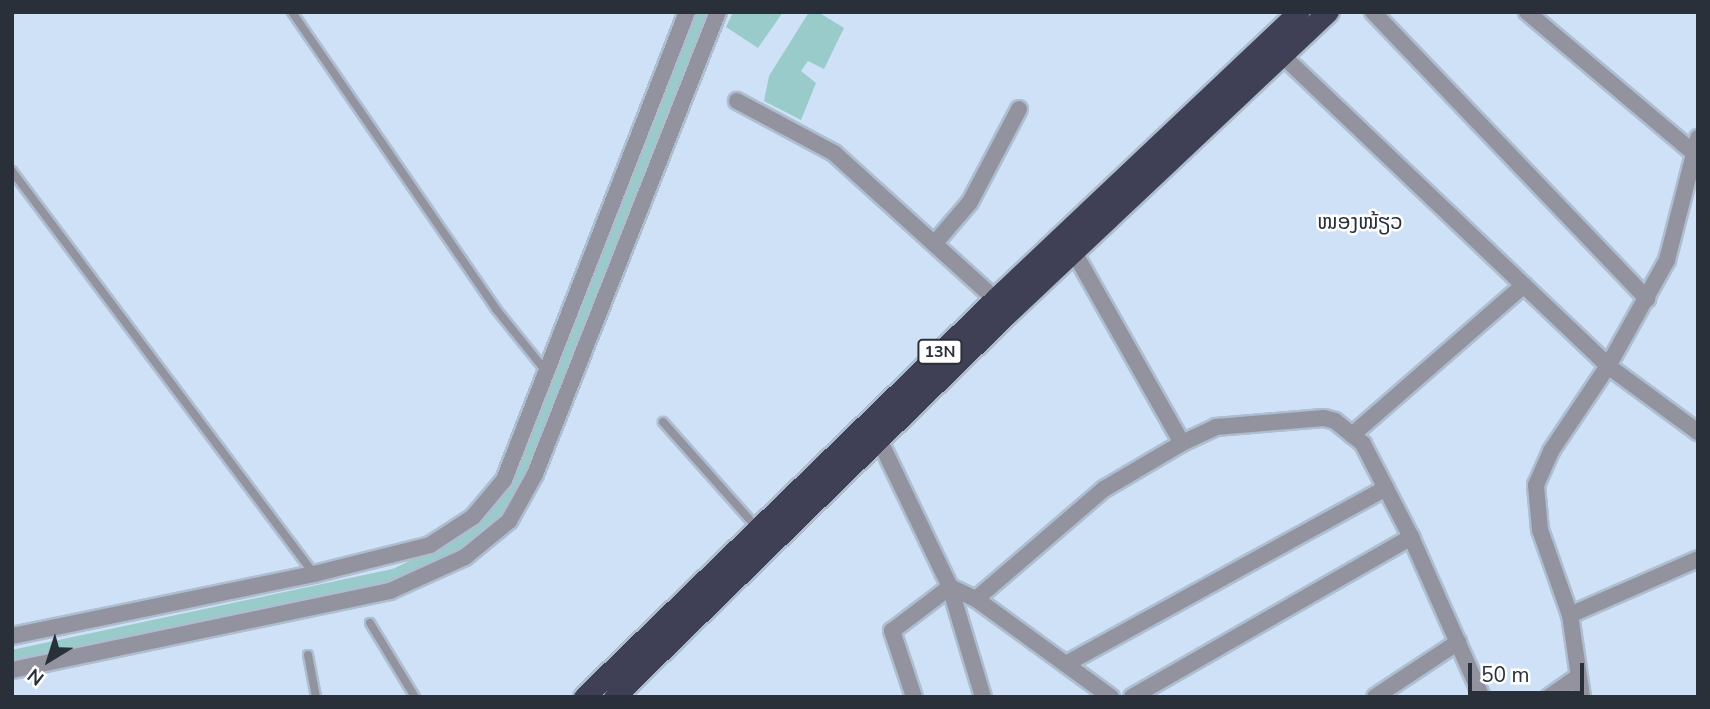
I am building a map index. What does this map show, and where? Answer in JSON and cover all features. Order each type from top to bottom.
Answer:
[{"type":"highway","name":"13N","points":[[614,697],[874,430],[995,299],[1299,12]]},
{"type":"highway","name":"13N","points":[[584,697],[757,528],[874,430],[1074,252],[1328,12]]},
{"type":"street","points":[[12,636],[314,574],[430,545],[473,517],[504,480],[687,12]]},
{"type":"street","points":[[12,670],[390,591],[465,558],[509,521],[535,474],[718,12]]},
{"type":"street","points":[[1373,12],[1647,299]]},
{"type":"street","points":[[1527,12],[1696,146],[1667,260],[1608,366],[1551,451],[1536,485],[1540,530],[1570,615],[1582,697]]},
{"type":"street","points":[[1283,56],[1608,366],[1698,432]]},
{"type":"street","points":[[737,101],[834,153],[995,299]]},
{"type":"street","points":[[935,243],[970,202],[1019,109]]},
{"type":"street","points":[[1074,252],[1182,443]]},
{"type":"street","points":[[1352,435],[1524,285]]},
{"type":"street","points":[[976,599],[1104,489],[1182,443],[1216,427],[1324,418],[1363,444],[1411,537],[1482,697]]},
{"type":"street","points":[[874,430],[950,587],[984,697]]},
{"type":"street","points":[[1066,664],[1385,488]]},
{"type":"street","points":[[1132,697],[1411,537]]},
{"type":"street","points":[[1570,615],[1698,559]]},
{"type":"street","points":[[950,587],[976,599],[1111,697]]},
{"type":"street","points":[[914,697],[892,631],[950,587]]},
{"type":"street","points":[[1375,697],[1458,642]]},
{"type":"street","points":[[1549,697],[1578,677]]},
{"type":"lane","points":[[292,12],[496,309],[545,370]]},
{"type":"lane","points":[[12,171],[314,574]]},
{"type":"lane","points":[[663,422],[757,528]]},
{"type":"lane","points":[[370,623],[415,697]]},
{"type":"lane","points":[[308,655],[316,697]]},
{"type":"shaded area","points":[[733,12],[783,12],[758,48],[726,27]]},
{"type":"shaded area","points":[[809,12],[818,12],[844,28],[824,69],[808,61],[801,71],[816,83],[801,120],[764,101],[769,76]]},
{"type":"waterway","points":[[12,658],[397,576],[452,549],[496,512],[529,456],[701,12]]},
{"type":"district","name":"ໜອງໜ້ຽວ","points":[[1360,222]]}]
